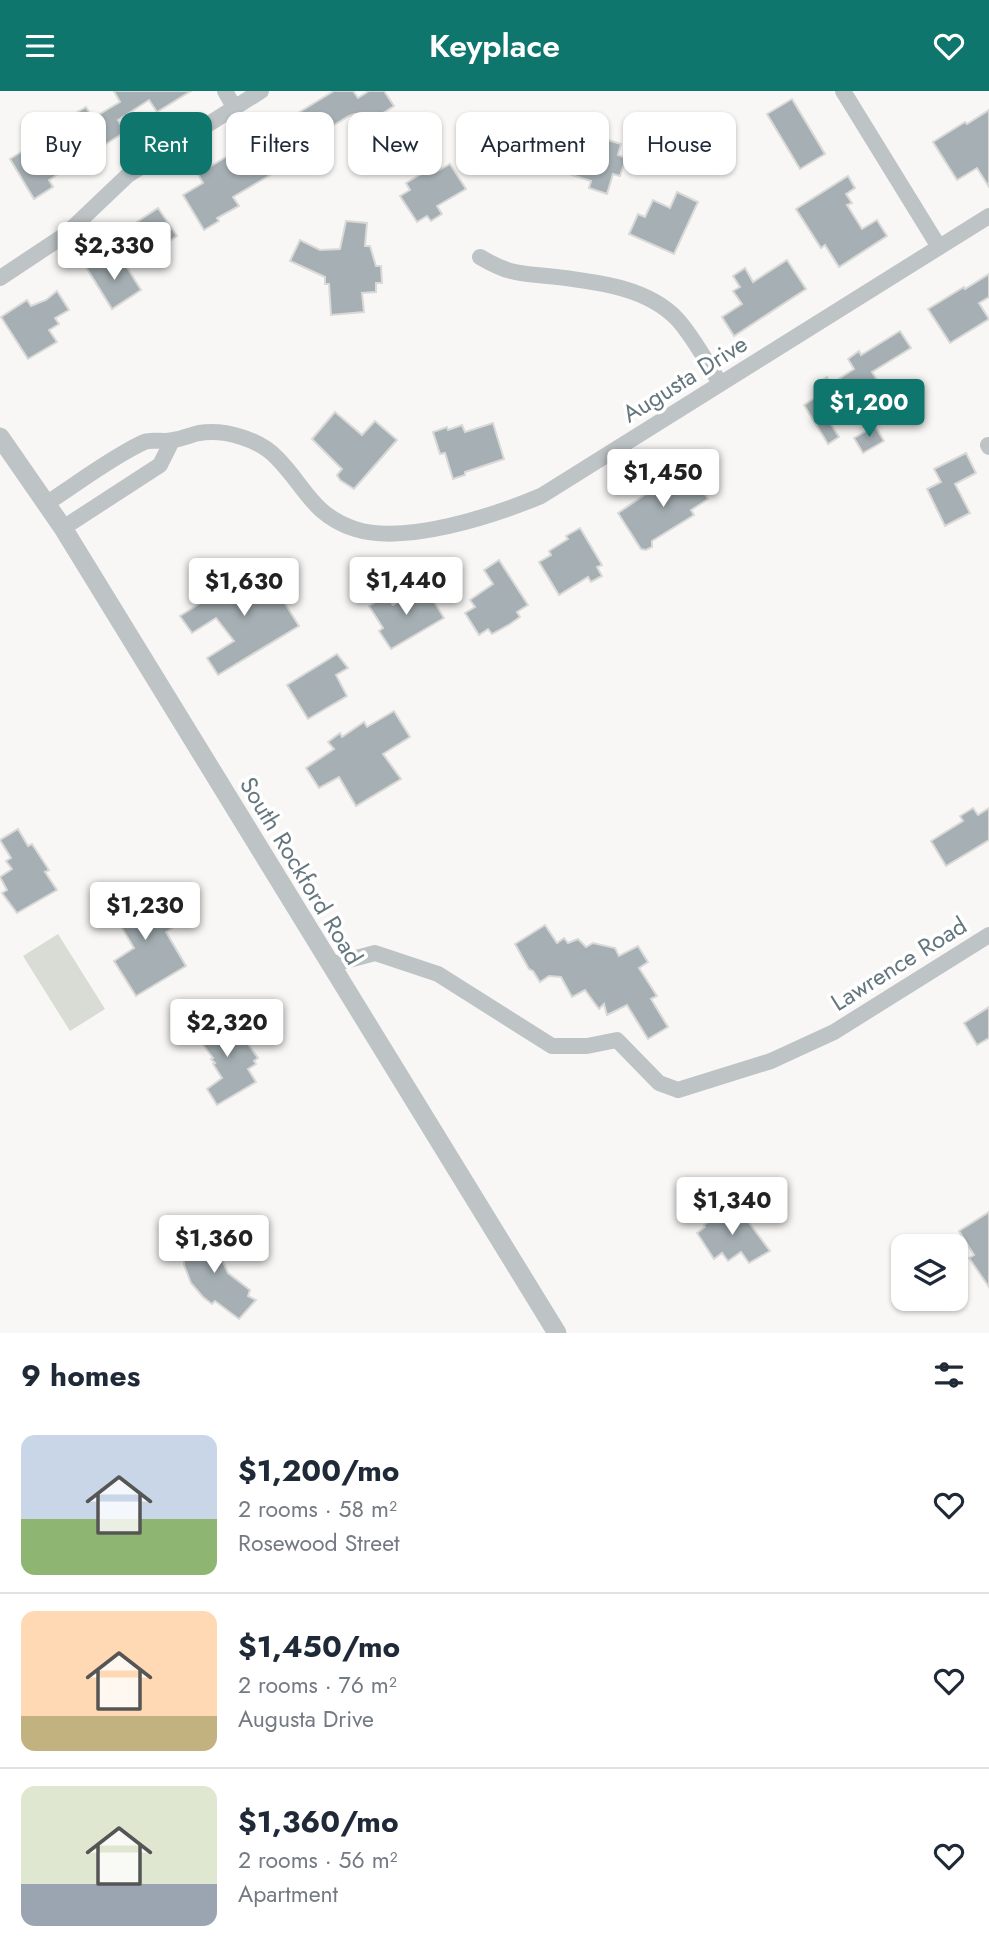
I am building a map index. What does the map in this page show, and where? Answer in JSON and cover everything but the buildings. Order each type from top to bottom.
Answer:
[{"type":"street","points":[[225,91],[234,107]]},
{"type":"street","points":[[0,278],[65,235],[128,176],[261,91]]},
{"type":"street","points":[[843,91],[939,247]]},
{"type":"street","name":"Augusta Drive","points":[[47,503],[144,441],[172,441],[216,432],[230,434],[264,447],[278,458],[307,498],[321,510],[354,529],[374,533],[424,530],[496,513],[541,496],[989,216]]},
{"type":"street","points":[[480,257],[501,270],[521,275],[588,281],[642,296],[661,306],[678,320],[720,383]]},
{"type":"street","name":"South Rockford Road","points":[[0,437],[63,528],[557,1333]]},
{"type":"street","points":[[63,528],[160,465],[172,441]]},
{"type":"street","name":"Lawrence Road","points":[[330,965],[375,953],[438,974],[552,1046],[587,1046],[617,1040],[659,1083],[678,1090],[771,1061],[834,1032],[989,936]]},
{"type":"shaded area","points":[[58,934],[105,1009],[70,1031],[23,956]]}]
